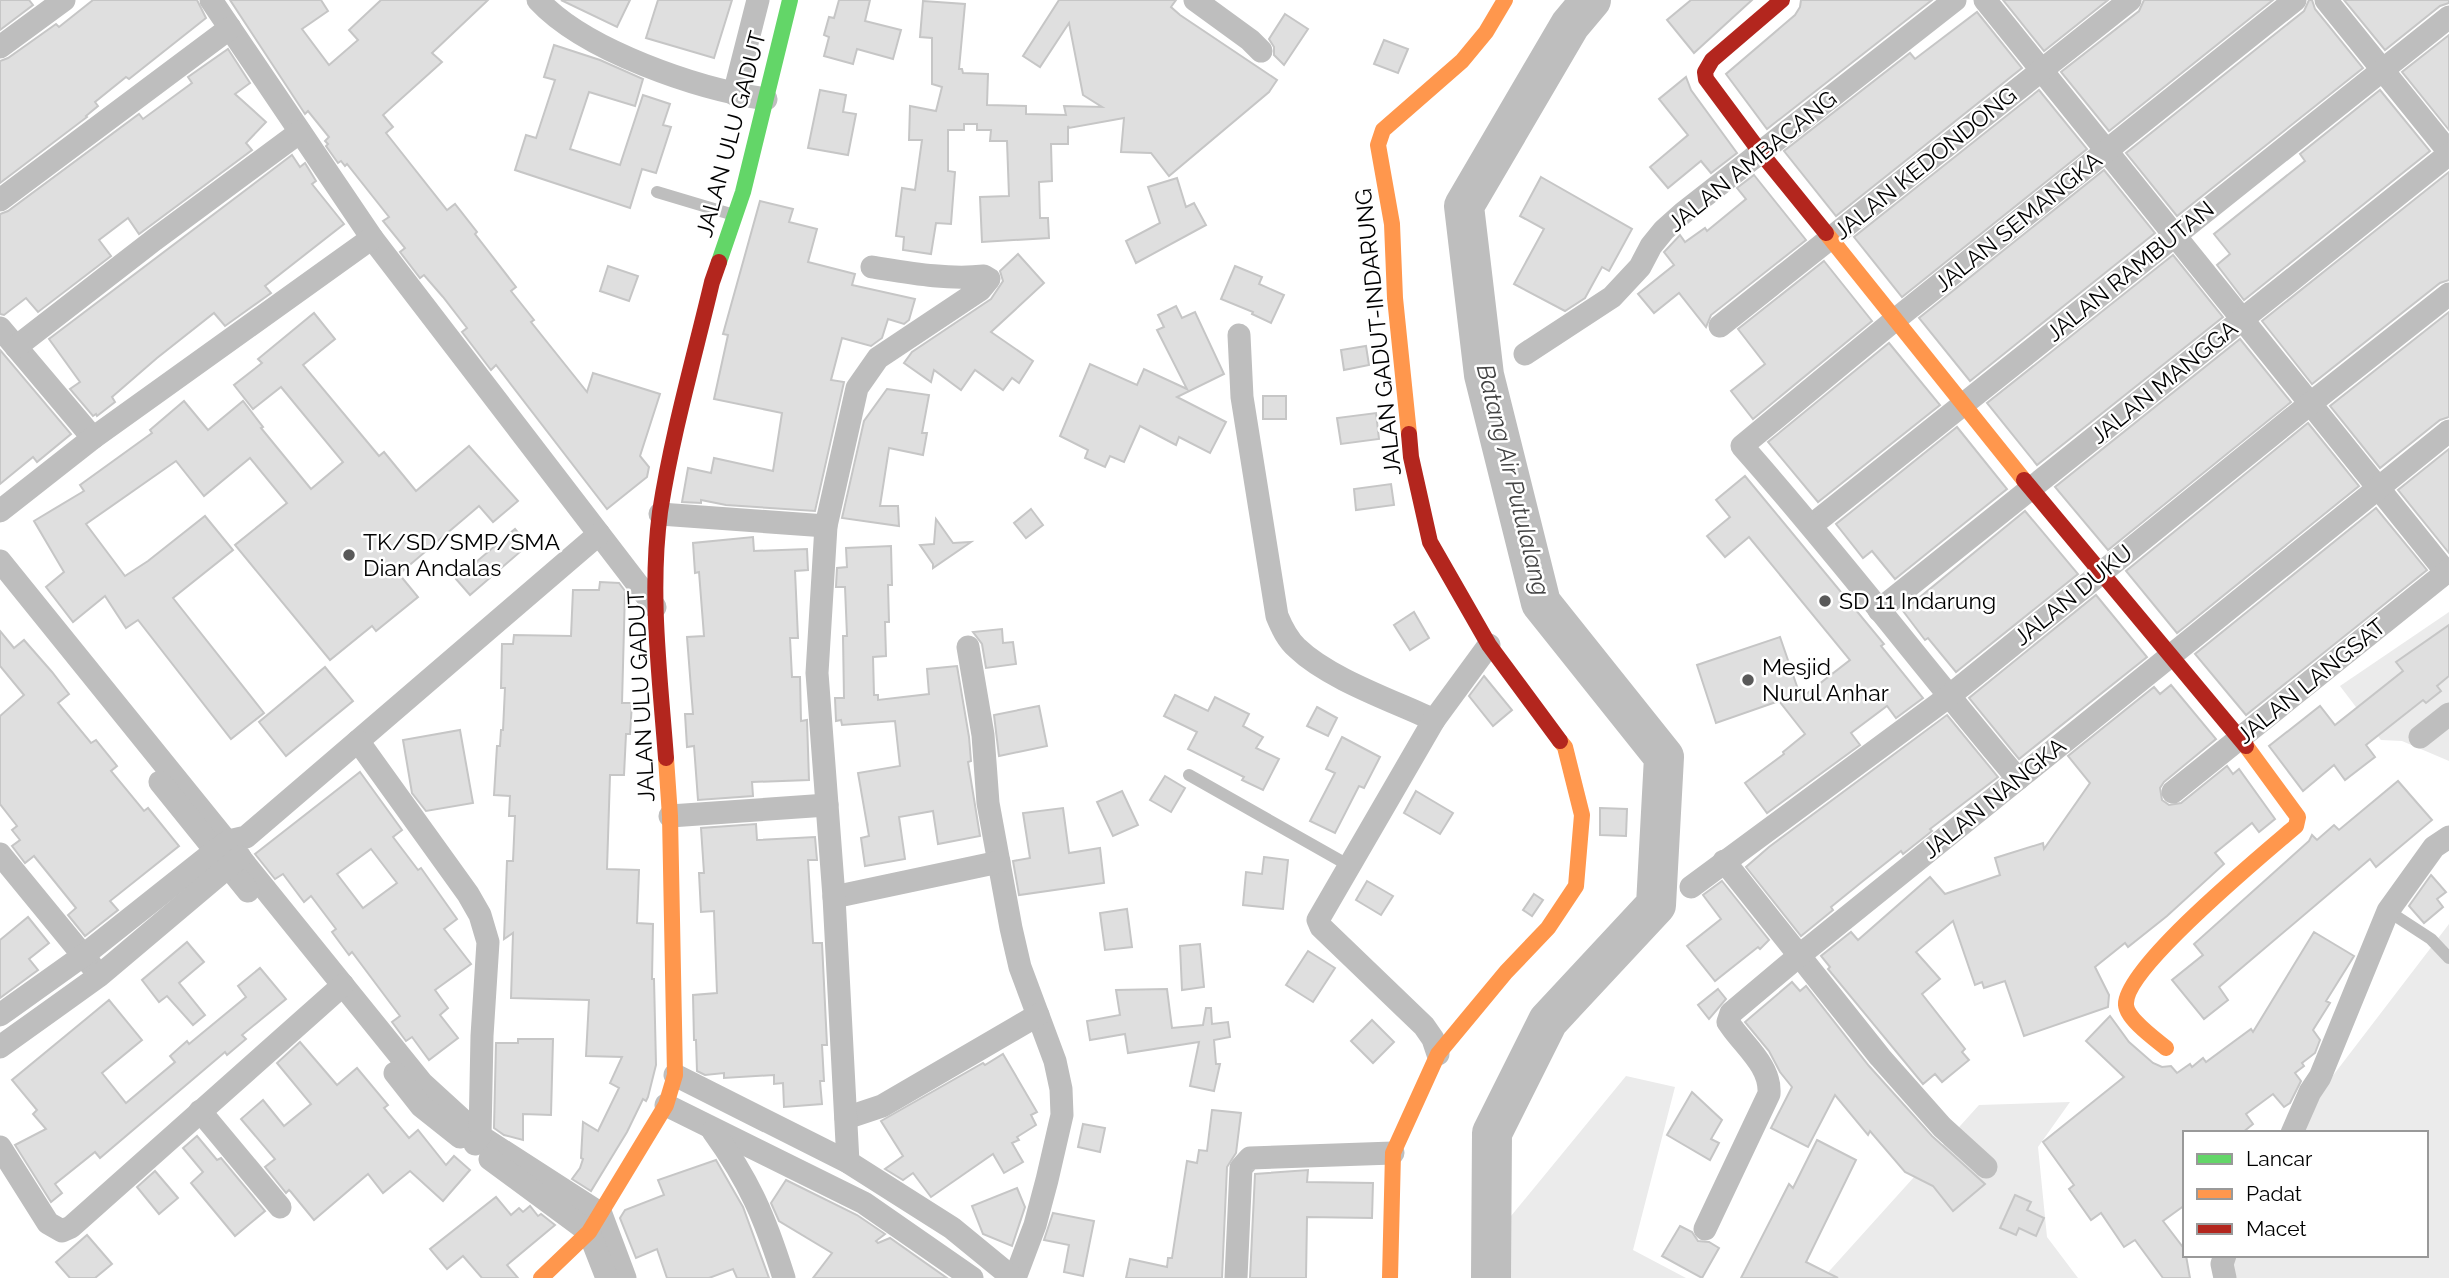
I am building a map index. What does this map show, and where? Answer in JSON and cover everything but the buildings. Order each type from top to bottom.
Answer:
[{"type":"street","points":[[0,47],[64,0]]},
{"type":"street","points":[[211,0],[372,238],[655,607]]},
{"type":"street","points":[[538,0],[563,23],[615,51],[682,80],[734,94],[766,99]]},
{"type":"street","points":[[734,94],[758,0]]},
{"type":"street","name":"JALAN ULU GADUT","points":[[541,1278],[595,1223],[666,1105],[675,1075],[670,816],[655,607],[660,514],[673,445],[712,282],[735,215],[790,0]]},
{"type":"street","points":[[1195,0],[1261,51]]},
{"type":"street","name":"JALAN GADUT-INDARUNG","points":[[1390,1278],[1393,1153],[1438,1054],[1506,972],[1548,928],[1576,886],[1581,815],[1565,747],[1489,645],[1430,542],[1411,457],[1395,298],[1392,224],[1378,145],[1383,130],[1390,122],[1437,84],[1476,45],[1505,0]]},
{"type":"street","points":[[1782,0],[1712,60],[1705,72],[1706,79],[1762,153],[2031,488],[2239,738],[2298,817],[2298,822],[2176,933],[2157,953],[2127,994],[2126,1004],[2134,1018],[2166,1048]]},
{"type":"street","name":"JALAN AMBACANG","points":[[1525,354],[1612,296],[1640,267],[1651,246],[1664,230],[1955,0]]},
{"type":"street","points":[[1985,0],[2447,571]]},
{"type":"street","name":"JALAN KEDONDONG","points":[[1720,326],[2130,0]]},
{"type":"street","name":"JALAN SEMANGKA","points":[[1812,525],[1742,446],[1896,319],[2295,0]]},
{"type":"street","points":[[2326,0],[2449,153]]},
{"type":"street","name":"JALAN RAMBUTAN","points":[[1812,525],[2449,17]]},
{"type":"street","points":[[0,200],[230,28]]},
{"type":"street","points":[[16,347],[153,240],[300,132]]},
{"type":"street","name":"JALAN MANGGA","points":[[1879,610],[2449,153]]},
{"type":"street","points":[[0,511],[93,438],[372,238]]},
{"type":"street","points":[[848,1162],[834,897],[817,673],[826,526],[857,388],[878,358],[980,290],[989,279],[984,276],[928,276],[872,267]]},
{"type":"street","name":"JALAN DUKU","points":[[1691,887],[1948,697],[2311,402],[2449,294]]},
{"type":"street","points":[[0,328],[93,438]]},
{"type":"street","points":[[1239,335],[1242,397],[1277,616],[1284,633],[1298,650],[1335,674],[1434,720]]},
{"type":"street","name":"JALAN NANGKA","points":[[1705,1229],[1769,1094],[1770,1083],[1766,1072],[1732,1030],[1728,1022],[1731,1013],[2449,431]]},
{"type":"street","points":[[660,514],[826,526]]},
{"type":"street","points":[[1812,525],[1948,697],[2018,779]]},
{"type":"street","points":[[0,1047],[99,976],[232,851],[599,534]]},
{"type":"street","points":[[0,561],[232,851],[421,1105],[595,1223],[625,1278]]},
{"type":"street","name":"JALAN LANGSAT","points":[[2173,792],[2447,571]]},
{"type":"street","points":[[0,583],[232,851]]},
{"type":"street","points":[[1438,1054],[1433,1039],[1424,1026],[1321,927],[1318,920],[1434,720],[1489,645]]},
{"type":"street","points":[[675,1075],[848,1162],[952,1228],[1014,1278],[1035,1225],[1062,1115],[1061,1088],[1055,1061],[1020,967],[988,803],[983,735],[968,647]]},
{"type":"street","points":[[2420,737],[2449,714]]},
{"type":"street","points":[[358,741],[468,894],[480,915],[488,942],[477,1142]]},
{"type":"street","points":[[670,816],[827,805]]},
{"type":"street","points":[[2293,1131],[2310,1092],[2320,1077],[2388,911],[2434,847],[2449,837]]},
{"type":"street","points":[[0,1015],[232,851]]},
{"type":"street","points":[[0,854],[99,976]]},
{"type":"street","points":[[1724,861],[1888,1066],[1942,1126],[1986,1167]]},
{"type":"street","points":[[834,897],[999,862]]},
{"type":"street","points":[[0,1147],[48,1223],[62,1231],[71,1227],[337,990]]},
{"type":"street","points":[[846,1118],[882,1106],[1038,1015]]},
{"type":"street","points":[[666,1105],[864,1203],[972,1278]]},
{"type":"street","points":[[200,1111],[280,1207]]},
{"type":"street","points":[[710,1127],[753,1191],[769,1229],[784,1278]]},
{"type":"street","points":[[1236,1278],[1241,1168],[1246,1161],[1250,1158],[1393,1153]]},
{"type":"street","points":[[595,1223],[607,1278]]},
{"type":"street","points":[[2224,1257],[2222,1264],[2225,1278]]},
{"type":"lane","points":[[657,192],[735,215]]},
{"type":"lane","points":[[1189,775],[1348,865]]},
{"type":"lane","points":[[2388,911],[2431,939],[2449,957]]},
{"type":"shaded area","points":[[2449,612],[2449,761],[2402,741],[2381,740],[2340,686]]},
{"type":"shaded area","points":[[2449,924],[2449,1278],[2230,1278],[2234,1257],[2428,1257],[2428,1131],[2291,1131]]},
{"type":"shaded area","points":[[1626,1076],[1675,1087],[1633,1250],[1686,1278],[1503,1278],[1511,1216]]},
{"type":"shaded area","points":[[2070,1102],[2038,1147],[2047,1237],[2078,1278],[1823,1278],[1979,1105]]},
{"type":"waterway","name":"Batang Air Putulalang","points":[[1491,1278],[1492,1133],[1548,1021],[1656,905],[1664,757],[1541,603],[1484,375],[1464,206],[1570,25],[1591,0]]},
{"type":"traffic: fast","points":[[719,262],[743,192],[790,0]]},
{"type":"traffic: slow","points":[[1409,434],[1395,298],[1392,224],[1378,145],[1383,130],[1462,61],[1486,32],[1505,0]]},
{"type":"traffic: slow","points":[[1826,233],[2024,480]]},
{"type":"traffic: slow","points":[[1390,1278],[1393,1153],[1438,1054],[1506,972],[1548,928],[1576,886],[1582,815],[1565,747],[1560,741]]},
{"type":"traffic: slow","points":[[2166,1048],[2131,1016],[2126,1005],[2131,988],[2147,965],[2171,939],[2296,826],[2298,817],[2246,746]]},
{"type":"traffic: slow","points":[[541,1278],[589,1232],[666,1105],[675,1075],[670,816],[666,758]]},
{"type":"traffic: jam","points":[[1782,0],[1712,60],[1705,72],[1706,79],[1761,153],[1826,233]]},
{"type":"traffic: jam","points":[[666,758],[655,604],[660,512],[684,396],[719,262]]},
{"type":"traffic: jam","points":[[1409,434],[1411,457],[1430,542],[1489,645],[1560,741]]},
{"type":"traffic: jam","points":[[2024,480],[2246,746]]},
{"type":"place","name":"TK/SD/SMP/SMA Dian Andalas","points":[[349,555]]},
{"type":"place","name":"SD 11 Indarung","points":[[1825,601]]},
{"type":"place","name":"Mesjid Nurul Anhar","points":[[1748,680]]}]
